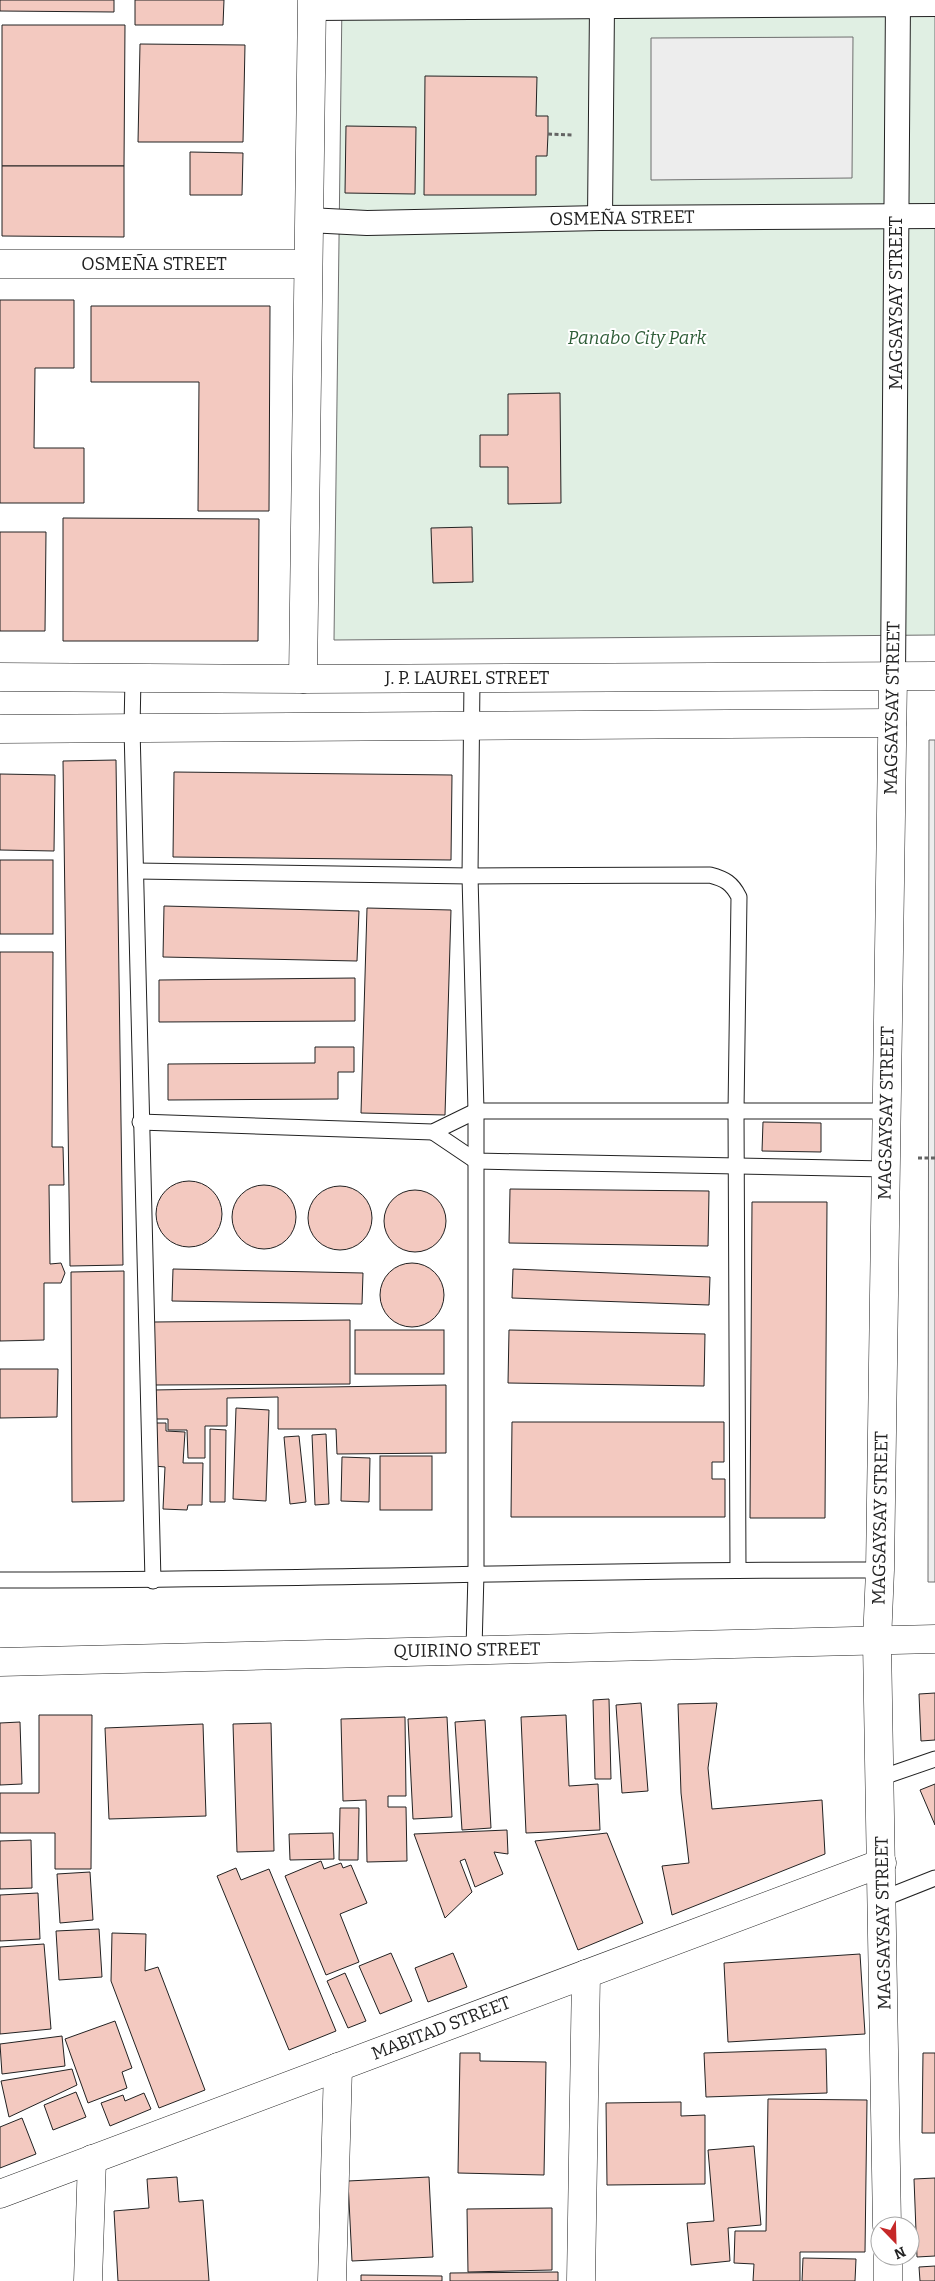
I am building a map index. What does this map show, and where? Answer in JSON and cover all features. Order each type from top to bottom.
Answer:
[{"type":"street","points":[[304,679],[312,4],[602,6],[898,2],[935,4]]},
{"type":"street","name":"MAGSAYSAY STREET","points":[[887,2216],[877,1642],[880,1570],[893,677],[898,2]]},
{"type":"street","points":[[600,218],[602,6]]},
{"type":"street","name":"OSMEÑA STREET","points":[[308,220],[367,223],[600,218],[935,216]]},
{"type":"street","name":"OSMEÑA STREET","points":[[0,264],[308,264]]},
{"type":"street","name":"J. P. LAUREL STREET","points":[[0,677],[472,679],[935,676]]},
{"type":"street","points":[[0,729],[892,724]]},
{"type":"street","name":"QUIRINO STREET","points":[[0,1662],[474,1649],[877,1642],[935,1639]]},
{"type":"street","name":"MABITAD STREET","points":[[0,2194],[882,1863]]},
{"type":"street","points":[[581,2281],[586,1974]]},
{"type":"street","points":[[332,2281],[338,2067]]},
{"type":"street","points":[[88,2281],[92,2160]]},
{"type":"street","points":[[888,2266],[888,2281]]},
{"type":"lane","points":[[133,678],[132,728],[140,1122],[153,1580]]},
{"type":"lane","points":[[472,679],[470,876],[476,1111],[476,1573],[474,1649]]},
{"type":"lane","points":[[136,871],[470,876],[710,876],[723,878],[733,885],[739,896],[736,1111],[738,1570]]},
{"type":"lane","points":[[140,1122],[433,1132],[476,1111],[886,1111]]},
{"type":"lane","points":[[433,1132],[476,1161],[886,1169]]},
{"type":"lane","points":[[0,1580],[153,1580],[476,1573],[880,1570]]},
{"type":"lane","points":[[880,1778],[935,1759]]},
{"type":"lane","points":[[882,1899],[935,1878]]},
{"type":"green space","name":"Panabo City Park","points":[[342,0],[935,0],[935,635],[334,640]]},
{"type":"shaded area","points":[[853,37],[852,178],[651,180],[651,38]]},
{"type":"shaded area","points":[[929,740],[935,740],[935,1582],[928,1582]]},
{"type":"building","points":[[0,0],[114,0],[114,12],[0,11]]},
{"type":"building","points":[[135,0],[224,0],[223,25],[135,25]]},
{"type":"building","points":[[2,25],[125,25],[124,166],[2,166]]},
{"type":"building","points":[[140,44],[245,45],[243,142],[138,142]]},
{"type":"building","points":[[425,76],[537,77],[536,116],[548,116],[548,134],[547,156],[536,156],[536,195],[424,195]]},
{"type":"building","points":[[346,126],[416,127],[415,194],[345,193]]},
{"type":"building","points":[[190,152],[243,153],[242,195],[190,195]]},
{"type":"building","points":[[2,166],[124,166],[124,237],[2,236]]},
{"type":"building","points":[[0,300],[74,300],[74,368],[35,368],[34,448],[84,448],[84,503],[0,503]]},
{"type":"building","points":[[91,306],[270,306],[269,511],[198,511],[199,382],[91,382]]},
{"type":"building","points":[[560,393],[561,503],[508,504],[508,467],[480,467],[480,435],[508,435],[508,394]]},
{"type":"building","points":[[63,518],[259,519],[258,641],[63,641]]},
{"type":"building","points":[[472,527],[473,582],[433,583],[431,528]]},
{"type":"building","points":[[0,532],[46,532],[45,631],[0,631]]},
{"type":"building","points":[[116,760],[123,1265],[70,1266],[63,761]]},
{"type":"building","points":[[174,772],[452,775],[451,860],[173,857]]},
{"type":"building","points":[[0,774],[55,775],[54,851],[0,850]]},
{"type":"building","points":[[0,860],[53,860],[53,934],[0,934]]},
{"type":"building","points":[[164,906],[359,911],[357,961],[163,957]]},
{"type":"building","points":[[367,908],[451,910],[445,1115],[361,1113]]},
{"type":"building","points":[[0,952],[53,952],[52,1147],[63,1147],[64,1185],[49,1185],[50,1264],[61,1263],[65,1273],[61,1283],[44,1283],[44,1340],[0,1341]]},
{"type":"building","points":[[355,978],[355,1021],[159,1022],[159,980]]},
{"type":"building","points":[[315,1047],[354,1047],[354,1072],[338,1072],[338,1099],[168,1100],[168,1064],[315,1063]]},
{"type":"building","points":[[763,1122],[821,1123],[821,1152],[762,1151]]},
{"type":"building","points":[[189,1181],[202,1183],[217,1196],[220,1201],[222,1214],[220,1227],[207,1242],[202,1245],[189,1247],[176,1245],[161,1232],[158,1227],[156,1214],[158,1201],[171,1186],[176,1183]]},
{"type":"building","points":[[264,1185],[282,1191],[290,1199],[296,1217],[290,1235],[282,1243],[264,1249],[246,1243],[238,1235],[232,1217],[238,1199],[246,1191]]},
{"type":"building","points":[[340,1186],[358,1192],[366,1200],[372,1218],[366,1236],[358,1244],[340,1250],[322,1244],[314,1236],[308,1218],[314,1200],[322,1192]]},
{"type":"building","points":[[510,1189],[709,1191],[708,1246],[509,1243]]},
{"type":"building","points":[[415,1190],[432,1195],[437,1199],[441,1204],[446,1221],[441,1238],[437,1243],[432,1247],[415,1252],[398,1247],[393,1243],[389,1238],[384,1221],[389,1204],[393,1199],[398,1195]]},
{"type":"building","points":[[752,1202],[827,1202],[825,1518],[750,1518]]},
{"type":"building","points":[[412,1263],[424,1265],[435,1272],[442,1283],[444,1295],[442,1307],[435,1318],[424,1325],[412,1327],[400,1325],[389,1318],[382,1307],[380,1295],[382,1283],[389,1272],[400,1265]]},
{"type":"building","points":[[173,1269],[363,1273],[362,1304],[172,1301]]},
{"type":"building","points":[[513,1269],[710,1277],[709,1305],[512,1298]]},
{"type":"building","points":[[124,1271],[124,1501],[72,1502],[71,1272]]},
{"type":"building","points":[[350,1320],[350,1384],[155,1385],[154,1322]]},
{"type":"building","points":[[355,1330],[444,1330],[444,1374],[355,1374]]},
{"type":"building","points":[[509,1330],[705,1334],[704,1386],[508,1383]]},
{"type":"building","points":[[0,1369],[58,1369],[57,1417],[0,1418]]},
{"type":"building","points":[[446,1385],[446,1453],[337,1454],[336,1429],[278,1429],[278,1397],[227,1398],[227,1426],[205,1426],[205,1458],[188,1458],[187,1430],[168,1430],[168,1419],[153,1419],[153,1390]]},
{"type":"building","points":[[236,1408],[269,1410],[266,1501],[233,1499]]},
{"type":"building","points":[[512,1422],[724,1422],[724,1462],[712,1462],[712,1479],[725,1479],[725,1517],[511,1517]]},
{"type":"building","points":[[156,1423],[166,1423],[166,1431],[185,1432],[183,1463],[203,1463],[202,1505],[188,1505],[187,1510],[163,1509],[165,1467],[154,1466]]},
{"type":"building","points":[[210,1429],[226,1430],[225,1502],[210,1502]]},
{"type":"building","points":[[326,1434],[329,1504],[315,1505],[312,1435]]},
{"type":"building","points":[[299,1436],[306,1502],[290,1504],[284,1437]]},
{"type":"building","points":[[380,1456],[432,1456],[432,1510],[380,1510]]},
{"type":"building","points":[[342,1457],[370,1458],[369,1502],[341,1501]]},
{"type":"building","points":[[935,1693],[935,1740],[921,1741],[919,1694]]},
{"type":"building","points":[[609,1699],[611,1779],[595,1779],[593,1700]]},
{"type":"building","points":[[641,1703],[648,1791],[622,1793],[616,1705]]},
{"type":"building","points":[[717,1703],[708,1768],[712,1809],[822,1800],[825,1854],[672,1915],[662,1866],[689,1863],[681,1793],[678,1704]]},
{"type":"building","points":[[39,1715],[92,1715],[91,1869],[55,1869],[55,1833],[0,1833],[0,1793],[39,1793]]},
{"type":"building","points":[[566,1715],[569,1786],[598,1784],[600,1830],[526,1833],[521,1717]]},
{"type":"building","points":[[405,1717],[406,1796],[388,1796],[388,1807],[406,1807],[407,1861],[367,1862],[366,1800],[343,1801],[341,1719]]},
{"type":"building","points":[[447,1717],[452,1817],[413,1819],[408,1719]]},
{"type":"building","points":[[485,1720],[491,1828],[462,1830],[455,1722]]},
{"type":"building","points":[[20,1722],[22,1784],[0,1785],[0,1723]]},
{"type":"building","points":[[271,1723],[274,1851],[237,1852],[233,1724]]},
{"type":"building","points":[[203,1724],[206,1816],[109,1819],[105,1728]]},
{"type":"building","points":[[935,1784],[935,1825],[920,1790]]},
{"type":"building","points":[[340,1808],[359,1808],[358,1860],[339,1860]]},
{"type":"building","points":[[507,1830],[508,1854],[494,1852],[503,1874],[475,1887],[465,1859],[460,1861],[472,1892],[445,1918],[414,1834]]},
{"type":"building","points":[[333,1833],[334,1859],[290,1860],[289,1834]]},
{"type":"building","points":[[607,1833],[643,1923],[578,1950],[535,1841]]},
{"type":"building","points":[[31,1840],[32,1888],[0,1889],[0,1841]]},
{"type":"building","points":[[321,1861],[324,1869],[341,1863],[343,1868],[351,1865],[367,1903],[340,1914],[359,1962],[326,1975],[285,1876]]},
{"type":"building","points":[[236,1868],[241,1880],[269,1869],[336,2031],[289,2050],[217,1876]]},
{"type":"building","points":[[90,1872],[93,1920],[60,1923],[57,1874]]},
{"type":"building","points":[[38,1893],[40,1939],[0,1941],[0,1895]]},
{"type":"building","points":[[99,1929],[102,1977],[59,1980],[56,1931]]},
{"type":"building","points":[[112,1933],[146,1934],[145,1971],[158,1967],[205,2090],[159,2108],[111,1981]]},
{"type":"building","points":[[44,1944],[51,2029],[0,2034],[0,1947]]},
{"type":"building","points":[[391,1953],[412,2001],[380,2014],[359,1966]]},
{"type":"building","points":[[453,1953],[467,1987],[428,2002],[415,1968]]},
{"type":"building","points":[[860,1954],[865,2034],[728,2042],[724,1963]]},
{"type":"building","points":[[345,1973],[366,2021],[348,2028],[327,1981]]},
{"type":"building","points":[[115,2021],[132,2068],[122,2072],[127,2088],[88,2103],[65,2039]]},
{"type":"building","points":[[62,2036],[65,2066],[2,2074],[0,2044]]},
{"type":"building","points":[[826,2049],[827,2093],[706,2097],[704,2053]]},
{"type":"building","points":[[460,2053],[480,2053],[480,2061],[546,2062],[544,2175],[458,2173]]},
{"type":"building","points":[[923,2053],[935,2053],[935,2133],[922,2133]]},
{"type":"building","points":[[72,2069],[77,2085],[9,2117],[1,2081]]},
{"type":"building","points":[[76,2092],[86,2117],[53,2130],[44,2105]]},
{"type":"building","points":[[144,2093],[151,2109],[110,2126],[101,2103],[123,2095],[125,2101]]},
{"type":"building","points":[[768,2099],[867,2100],[865,2252],[800,2252],[800,2281],[753,2281],[754,2264],[734,2263],[735,2231],[766,2231]]},
{"type":"building","points":[[681,2102],[681,2116],[705,2115],[705,2184],[607,2185],[606,2103]]},
{"type":"building","points":[[22,2118],[36,2154],[0,2168],[0,2127]]},
{"type":"building","points":[[754,2146],[761,2225],[728,2228],[730,2261],[691,2265],[687,2223],[714,2221],[708,2150]]},
{"type":"building","points":[[177,2177],[179,2202],[203,2200],[209,2281],[118,2281],[114,2211],[149,2208],[147,2179]]},
{"type":"building","points":[[429,2177],[433,2257],[352,2261],[348,2181]]},
{"type":"building","points":[[935,2178],[935,2256],[920,2257],[920,2216],[915,2216],[914,2179]]},
{"type":"building","points":[[552,2208],[552,2270],[468,2272],[467,2209]]},
{"type":"building","points":[[803,2258],[856,2259],[855,2281],[802,2281]]},
{"type":"building","points":[[935,2266],[935,2281],[920,2281],[919,2267]]},
{"type":"building","points":[[558,2272],[558,2281],[450,2281],[450,2273]]},
{"type":"building","points":[[361,2275],[442,2276],[442,2281],[361,2281]]}]
